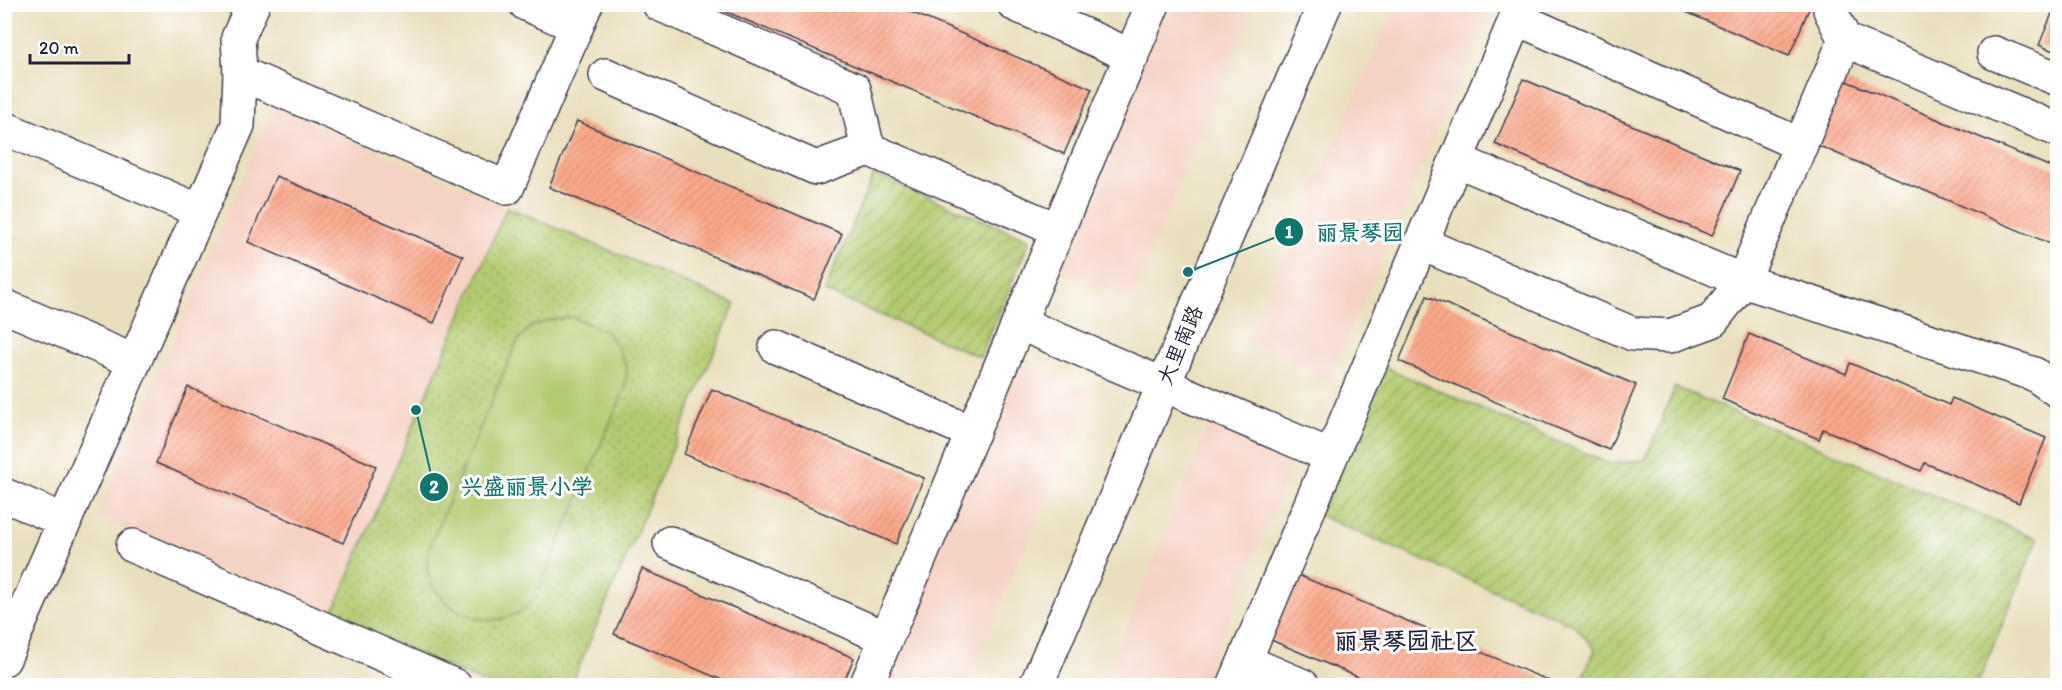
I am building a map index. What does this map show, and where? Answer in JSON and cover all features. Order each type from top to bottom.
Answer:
[{"type":"street","points":[[4,658],[238,124],[240,73],[238,38],[253,4]]},
{"type":"street","points":[[240,73],[507,188],[582,15],[526,4]]},
{"type":"street","points":[[659,4],[854,89],[868,149]]},
{"type":"street","points":[[1014,4],[1131,56]]},
{"type":"street","points":[[866,686],[1153,4]]},
{"type":"street","name":"大里南路","points":[[1036,686],[1325,4]]},
{"type":"street","points":[[1832,4],[1830,10],[1845,40],[2058,130]]},
{"type":"street","points":[[1303,686],[1240,673],[1519,11],[1801,145]]},
{"type":"street","points":[[1420,243],[1633,334],[1670,336],[1712,321],[1743,281],[1845,40]]},
{"type":"street","points":[[1994,53],[2058,80]]},
{"type":"street","points":[[606,75],[816,168],[868,149],[1058,230]]},
{"type":"street","points":[[4,128],[201,211]]},
{"type":"street","points":[[1456,160],[1743,281],[2034,374],[2058,392]]},
{"type":"street","points":[[4,306],[134,361]]},
{"type":"street","points":[[1019,323],[1331,456]]},
{"type":"street","points":[[776,347],[973,433]]},
{"type":"street","points":[[4,495],[65,521]]},
{"type":"street","points":[[670,543],[886,638]]},
{"type":"street","points":[[133,546],[455,686]]},
{"type":"shaded area","points":[[1152,5],[1256,5],[1131,299],[1043,263]]},
{"type":"shaded area","points":[[1395,5],[1493,5],[1329,379],[1246,342]]},
{"type":"shaded area","points":[[273,106],[735,304],[571,685],[489,685],[97,517]]},
{"type":"shaded area","points":[[1011,354],[1090,394],[967,685],[867,686]]},
{"type":"shaded area","points":[[1208,425],[1294,458],[1202,685],[1103,686]]},
{"type":"green space","points":[[874,174],[1030,240],[980,357],[824,291]]},
{"type":"green space","points":[[507,207],[735,304],[571,685],[489,685],[331,617]]},
{"type":"green space","points":[[572,317],[607,332],[619,350],[627,369],[625,388],[537,594],[521,611],[493,620],[479,619],[452,607],[441,597],[427,571],[429,548],[517,342],[530,327],[550,320]]},
{"type":"green space","points":[[1382,366],[1610,464],[1645,460],[1675,387],[2038,539],[1977,685],[1579,686],[1595,649],[1574,625],[1318,515]]},
{"type":"building","points":[[892,4],[1092,89],[1064,154],[710,5]]},
{"type":"building","points":[[1667,4],[1811,4],[1789,56]]},
{"type":"building","points":[[2056,4],[2058,4],[2058,53],[2039,45]]},
{"type":"building","points":[[1825,72],[2058,170],[2058,247],[1798,137]]},
{"type":"building","points":[[1523,79],[1740,171],[1712,236],[1495,144]]},
{"type":"building","points":[[577,121],[842,234],[814,299],[549,187]]},
{"type":"building","points":[[276,176],[463,256],[434,323],[248,242]]},
{"type":"building","points":[[1427,296],[1636,385],[1609,450],[1399,361]]},
{"type":"building","points":[[1749,334],[1846,374],[1850,363],[1949,405],[1952,398],[2046,438],[2019,503],[1925,463],[1921,471],[1823,429],[1819,439],[1722,399]]},
{"type":"building","points":[[188,387],[376,466],[343,543],[156,463]]},
{"type":"building","points":[[712,389],[924,478],[896,544],[684,454]]},
{"type":"building","points":[[642,569],[854,658],[842,686],[736,686],[614,634]]},
{"type":"building","points":[[1291,572],[1559,686],[1379,686],[1264,637]]},
{"type":"place","name":"丽景琴园","points":[[1188,272]]},
{"type":"place","name":"兴盛丽景小学","points":[[416,410]]},
{"type":"district","name":"丽景琴园社区","points":[[1406,641]]}]
